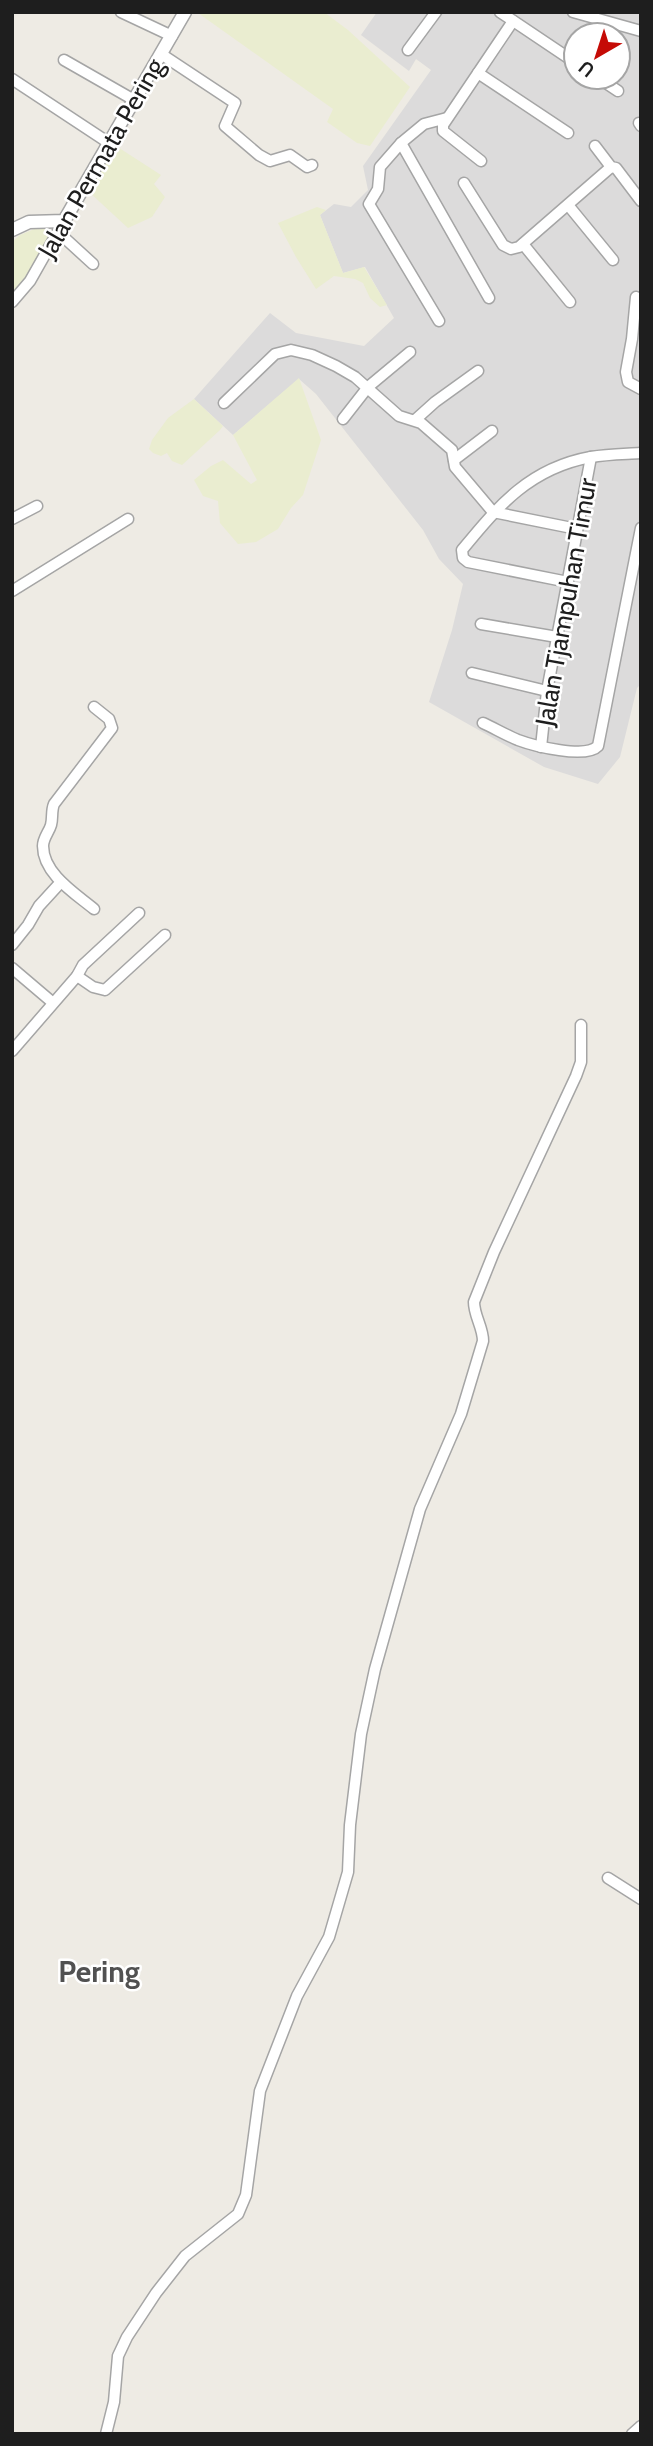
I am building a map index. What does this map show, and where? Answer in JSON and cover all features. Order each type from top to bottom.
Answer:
[{"type":"street","points":[[121,12],[172,36]]},
{"type":"street","name":"Jalan Permata Pering","points":[[12,302],[30,281],[185,12]]},
{"type":"street","points":[[408,50],[436,12]]},
{"type":"street","points":[[500,12],[562,54]]},
{"type":"street","points":[[573,12],[641,31]]},
{"type":"street","points":[[481,161],[443,131],[443,125],[513,21]]},
{"type":"street","points":[[161,54],[235,103],[225,125],[259,155],[270,161],[290,155],[307,167],[312,165]]},
{"type":"street","points":[[64,60],[134,100]]},
{"type":"street","points":[[478,74],[568,133]]},
{"type":"street","points":[[12,79],[110,143]]},
{"type":"street","points":[[439,321],[369,204],[378,189],[380,167],[401,143],[424,124],[447,118]]},
{"type":"street","points":[[401,143],[489,298]]},
{"type":"street","points":[[595,146],[641,201]]},
{"type":"street","points":[[464,183],[507,247],[519,247],[611,167]]},
{"type":"street","points":[[568,205],[614,260]]},
{"type":"street","points":[[12,230],[29,222],[61,226],[93,264]]},
{"type":"street","points":[[523,244],[570,302]]},
{"type":"street","points":[[636,298],[626,372],[628,382],[641,388]]},
{"type":"street","points":[[224,403],[275,354],[291,350],[312,355],[336,366],[368,387],[400,416],[421,423],[452,450],[455,467],[493,512],[577,529]]},
{"type":"street","points":[[343,419],[368,387],[410,352]]},
{"type":"street","points":[[415,420],[478,371]]},
{"type":"street","points":[[454,460],[492,431]]},
{"type":"street","points":[[568,582],[468,562],[463,558],[462,550],[493,512],[519,487],[543,473],[591,457],[640,453]]},
{"type":"street","name":"Jalan Tjampuhan Timur","points":[[541,747],[547,691],[591,457]]},
{"type":"street","points":[[12,519],[37,506]]},
{"type":"street","points":[[12,591],[128,519]]},
{"type":"street","points":[[483,723],[516,739],[541,747],[585,752],[594,750],[600,742],[641,528]]},
{"type":"street","points":[[481,624],[557,637]]},
{"type":"street","points":[[471,673],[547,691]]},
{"type":"street","points":[[94,707],[109,719],[112,728],[54,804],[51,810],[52,822],[44,842],[45,855],[61,882],[94,909]]},
{"type":"street","points":[[12,945],[39,906],[61,882]]},
{"type":"street","points":[[12,1051],[77,976],[83,965],[139,913]]},
{"type":"street","points":[[77,976],[93,987],[105,990],[165,935]]},
{"type":"street","points":[[12,968],[52,1002]]},
{"type":"street","points":[[106,2434],[114,2402],[118,2356],[127,2337],[185,2256],[238,2214],[246,2195],[260,2091],[297,1996],[329,1937],[348,1872],[361,1734],[374,1669],[421,1509],[461,1414],[483,1341],[483,1330],[474,1309],[474,1302],[494,1252],[576,1076],[581,1056],[581,1025]]},
{"type":"street","points":[[608,1878],[641,1899]]},
{"type":"street","points":[[632,2434],[641,2426]]},
{"type":"shaded area","points":[[377,12],[641,12],[641,684],[637,688],[620,757],[598,784],[544,767],[429,702],[452,630],[463,584],[439,559],[423,530],[316,394],[299,379],[233,435],[194,399],[270,313],[296,333],[364,346],[394,318],[365,267],[343,273],[320,215],[334,204],[351,207],[368,190],[363,166],[431,70],[416,59],[409,71],[361,35]]},
{"type":"green space","points":[[324,12],[348,30],[410,87],[370,146],[357,143],[327,122],[333,109],[198,13]]},
{"type":"green space","points":[[113,144],[161,175],[154,184],[165,197],[152,217],[128,228],[88,191]]},
{"type":"green space","points":[[317,207],[326,210],[320,215],[343,273],[364,267],[387,305],[380,307],[370,298],[363,283],[355,279],[334,276],[316,289],[278,223]]},
{"type":"green space","points":[[39,227],[58,232],[12,302],[12,242],[20,235]]},
{"type":"green space","points":[[299,378],[321,440],[303,495],[278,529],[256,542],[238,544],[220,523],[218,501],[203,496],[194,480],[223,460],[251,484],[257,480],[233,435]]},
{"type":"green space","points":[[194,399],[223,426],[220,430],[182,465],[172,461],[167,453],[161,456],[153,453],[149,449],[152,440],[168,418]]},
{"type":"district","name":"Pering","points":[[99,1972]]}]
